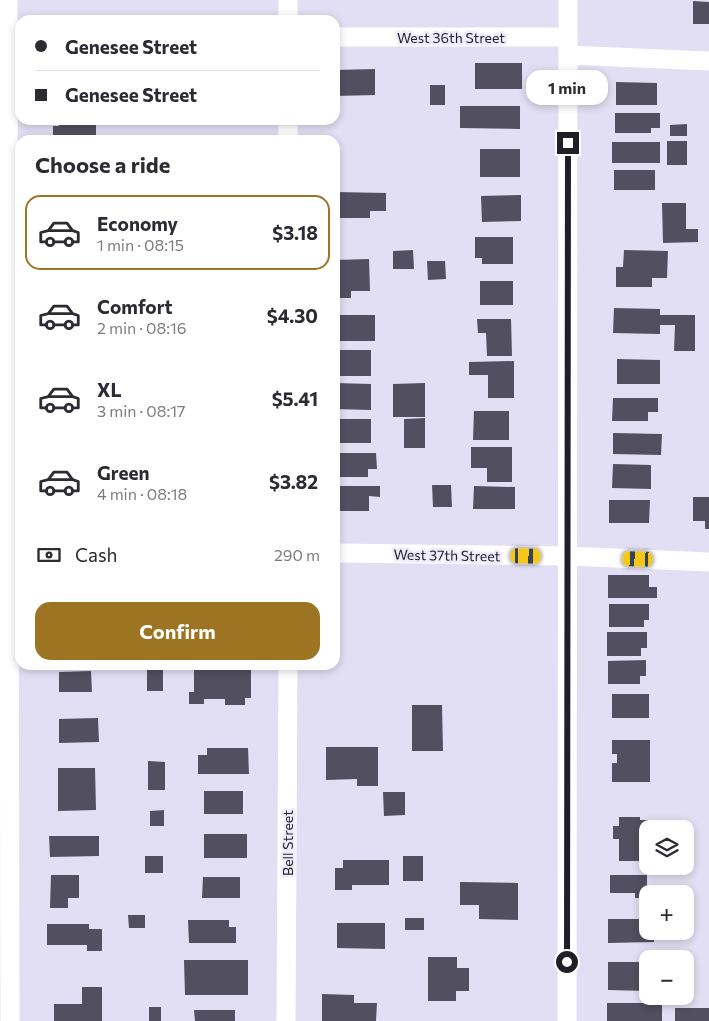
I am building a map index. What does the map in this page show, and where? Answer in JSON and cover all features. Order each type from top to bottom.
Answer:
[{"type":"street","points":[[8,0],[14,34],[5,141],[9,550],[10,1021]]},
{"type":"street","points":[[288,0],[288,15]]},
{"type":"street","points":[[567,1021],[568,0]]},
{"type":"street","name":"West 36th Street","points":[[340,38],[568,46],[709,61]]},
{"type":"street","name":"West 37th Street","points":[[340,553],[567,556],[709,562]]},
{"type":"street","name":"Bell Street","points":[[286,1021],[288,670]]},
{"type":"building","points":[[693,1],[709,2],[709,24],[693,24]]},
{"type":"building","points":[[475,63],[522,63],[522,89],[475,89]]},
{"type":"building","points":[[375,69],[375,95],[340,96],[340,70]]},
{"type":"building","points":[[616,82],[657,83],[657,105],[616,105]]},
{"type":"building","points":[[430,85],[445,85],[445,105],[430,105]]},
{"type":"building","points":[[460,106],[520,106],[520,129],[460,128]]},
{"type":"building","points":[[615,113],[660,113],[660,128],[651,128],[651,133],[615,133]]},
{"type":"building","points":[[687,124],[687,136],[670,136],[670,125]]},
{"type":"building","points":[[96,125],[96,135],[53,135],[53,126]]},
{"type":"building","points":[[667,141],[687,141],[687,165],[667,165]]},
{"type":"building","points":[[612,142],[660,142],[660,163],[612,163]]},
{"type":"building","points":[[480,149],[520,149],[520,177],[480,177]]},
{"type":"building","points":[[614,170],[655,170],[655,190],[614,190]]},
{"type":"building","points":[[340,192],[386,193],[386,211],[370,211],[370,218],[340,218]]},
{"type":"building","points":[[521,195],[521,221],[482,222],[481,196]]},
{"type":"building","points":[[662,203],[686,203],[686,229],[698,229],[698,242],[663,243]]},
{"type":"building","points":[[475,237],[513,237],[513,264],[482,264],[482,258],[475,258]]},
{"type":"building","points":[[413,250],[414,269],[393,269],[393,251]]},
{"type":"building","points":[[624,250],[668,251],[667,278],[652,278],[652,287],[616,287],[616,267],[623,267]]},
{"type":"building","points":[[369,259],[370,291],[351,291],[351,298],[340,298],[340,260]]},
{"type":"building","points":[[427,261],[445,261],[446,279],[428,280]]},
{"type":"building","points":[[480,281],[513,281],[513,305],[480,305]]},
{"type":"building","points":[[614,308],[660,309],[660,315],[695,315],[695,351],[674,351],[675,325],[660,325],[660,334],[613,333]]},
{"type":"building","points":[[340,315],[375,315],[375,341],[340,341]]},
{"type":"building","points":[[477,319],[511,319],[512,356],[487,356],[486,333],[478,333]]},
{"type":"building","points":[[340,350],[371,350],[371,376],[340,376]]},
{"type":"building","points":[[617,359],[660,360],[660,384],[617,384]]},
{"type":"building","points":[[514,361],[514,398],[488,398],[488,375],[469,375],[469,362]]},
{"type":"building","points":[[340,383],[371,384],[371,410],[340,409]]},
{"type":"building","points":[[425,383],[425,417],[393,417],[393,384]]},
{"type":"building","points":[[613,398],[658,398],[658,412],[648,412],[648,421],[612,421]]},
{"type":"building","points":[[474,411],[509,411],[509,440],[473,440]]},
{"type":"building","points":[[425,418],[425,448],[404,448],[404,419]]},
{"type":"building","points":[[340,419],[371,419],[371,443],[340,443]]},
{"type":"building","points":[[613,433],[662,434],[661,455],[613,454]]},
{"type":"building","points":[[471,447],[512,447],[512,482],[487,482],[487,468],[471,468]]},
{"type":"building","points":[[340,453],[376,453],[377,469],[368,469],[368,477],[340,477]]},
{"type":"building","points":[[613,464],[651,465],[651,489],[612,488]]},
{"type":"building","points":[[432,485],[451,485],[452,507],[433,507]]},
{"type":"building","points":[[340,486],[380,486],[380,497],[369,496],[369,511],[340,511]]},
{"type":"building","points":[[474,486],[515,487],[515,509],[473,509]]},
{"type":"building","points":[[693,497],[709,497],[709,529],[705,529],[705,521],[693,521]]},
{"type":"building","points":[[609,500],[650,500],[649,523],[609,523]]},
{"type":"building","points":[[608,575],[649,575],[649,587],[657,587],[657,598],[608,598]]},
{"type":"building","points":[[609,604],[649,604],[649,620],[644,620],[644,627],[609,627]]},
{"type":"building","points":[[607,632],[647,632],[647,648],[641,648],[641,656],[607,656]]},
{"type":"building","points":[[646,660],[646,676],[640,676],[640,684],[608,684],[608,661]]},
{"type":"building","points":[[147,670],[163,670],[163,691],[147,691]]},
{"type":"building","points":[[194,670],[251,670],[251,698],[245,698],[245,705],[225,705],[225,699],[204,699],[204,704],[189,704],[189,692],[194,692]]},
{"type":"building","points":[[91,671],[92,692],[59,692],[59,672]]},
{"type":"building","points":[[612,694],[649,694],[649,718],[612,718]]},
{"type":"building","points":[[412,705],[442,705],[443,751],[412,751]]},
{"type":"building","points":[[98,718],[99,742],[59,743],[59,719]]},
{"type":"building","points":[[612,740],[650,740],[650,782],[612,782],[612,763],[617,763],[617,754],[612,754]]},
{"type":"building","points":[[326,747],[378,747],[378,786],[357,786],[357,779],[326,780]]},
{"type":"building","points":[[207,748],[248,748],[249,774],[198,774],[198,755],[207,755]]},
{"type":"building","points":[[148,761],[165,762],[165,790],[148,790]]},
{"type":"building","points":[[58,768],[95,768],[96,810],[58,811]]},
{"type":"building","points":[[204,791],[243,791],[243,814],[204,814]]},
{"type":"building","points":[[383,792],[405,792],[405,815],[384,816]]},
{"type":"building","points":[[164,810],[164,826],[150,826],[150,811]]},
{"type":"building","points":[[619,817],[640,817],[639,861],[619,861],[619,839],[613,839],[613,826],[619,826]]},
{"type":"building","points":[[204,834],[247,834],[247,858],[204,858]]},
{"type":"building","points":[[49,836],[99,836],[99,856],[50,857]]},
{"type":"building","points":[[145,856],[163,856],[163,873],[145,873]]},
{"type":"building","points":[[403,856],[423,856],[423,881],[403,881]]},
{"type":"building","points":[[343,860],[389,860],[389,885],[352,885],[352,890],[335,890],[335,868],[343,868]]},
{"type":"building","points":[[51,875],[79,875],[79,898],[68,898],[68,908],[50,908]]},
{"type":"building","points":[[610,875],[647,875],[647,885],[639,885],[639,898],[635,898],[635,893],[610,893]]},
{"type":"building","points":[[203,877],[240,877],[240,898],[202,898]]},
{"type":"building","points":[[460,882],[518,883],[518,920],[479,919],[479,905],[460,905]]},
{"type":"building","points":[[128,915],[145,915],[145,928],[129,928]]},
{"type":"building","points":[[405,918],[424,918],[424,930],[405,930]]},
{"type":"building","points":[[608,919],[639,919],[639,940],[654,940],[654,942],[608,943]]},
{"type":"building","points":[[188,920],[229,920],[229,927],[236,927],[236,943],[189,943]]},
{"type":"building","points":[[337,923],[385,923],[385,949],[337,948]]},
{"type":"building","points":[[47,924],[89,924],[89,929],[102,929],[102,951],[87,951],[87,945],[47,945]]},
{"type":"building","points":[[428,957],[457,957],[457,968],[469,968],[469,991],[456,991],[456,1001],[428,1001]]},
{"type":"building","points":[[184,960],[248,960],[248,995],[185,995]]},
{"type":"building","points":[[608,962],[639,962],[639,991],[608,990]]},
{"type":"building","points":[[82,987],[102,987],[102,1021],[54,1021],[54,1004],[82,1004]]},
{"type":"building","points":[[322,994],[354,995],[354,1003],[377,1003],[376,1021],[322,1021]]},
{"type":"building","points":[[607,1003],[662,1005],[662,1021],[607,1021]]},
{"type":"building","points":[[149,1007],[161,1007],[161,1021],[149,1021]]},
{"type":"building","points":[[675,1008],[709,1008],[709,1021],[675,1021]]},
{"type":"building","points":[[194,1010],[235,1010],[235,1021],[195,1021]]},
{"type":"route","points":[[567,962],[568,143]]}]
